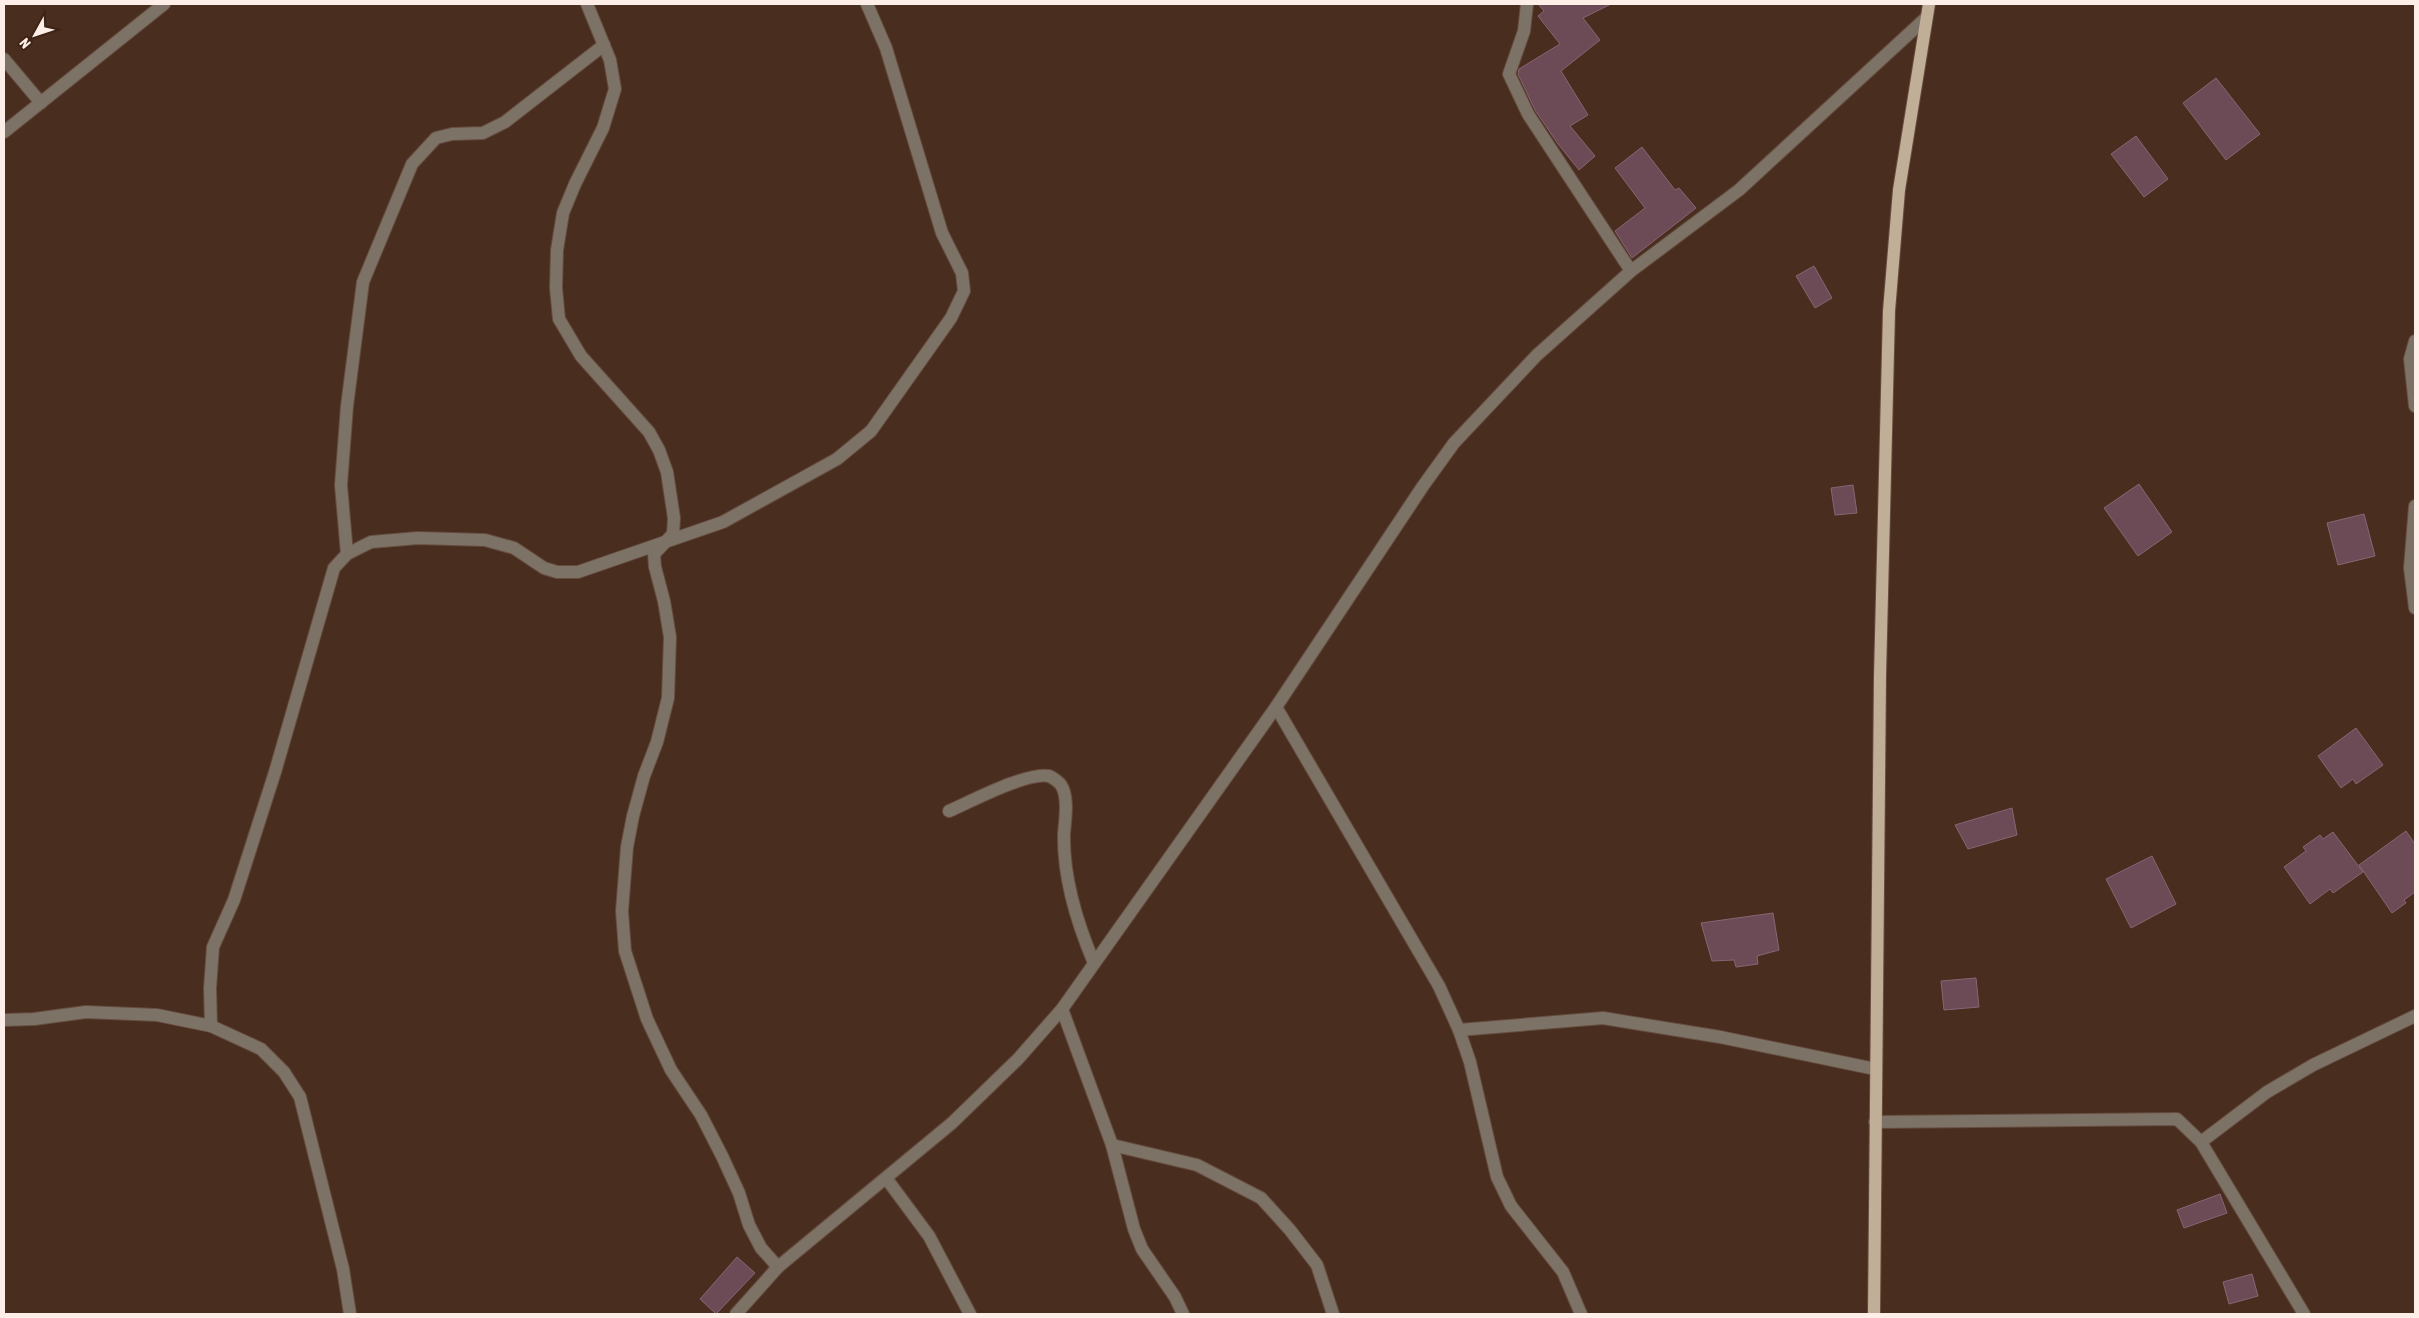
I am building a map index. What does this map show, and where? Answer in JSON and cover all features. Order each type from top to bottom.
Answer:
[{"type":"main road","points":[[1874,1314],[1875,1069],[1883,500],[1889,311],[1898,190],[1929,4]]},
{"type":"street","points":[[4,132],[164,4]]},
{"type":"street","points":[[587,4],[610,60],[615,89],[603,128],[563,213],[556,278],[559,320],[581,356],[649,432],[659,450],[667,472],[674,518],[673,534],[654,554],[670,637],[668,698],[658,742],[644,776],[627,846],[622,911],[625,951],[647,1019],[671,1070],[701,1115],[722,1156],[749,1225],[761,1248],[778,1267]]},
{"type":"street","points":[[211,1026],[210,988],[213,947],[234,900],[275,772],[334,568],[347,554],[371,542],[418,538],[486,540],[514,548],[544,568],[557,572],[578,572],[662,545],[723,522],[844,453],[871,431],[952,318],[964,291],[962,273],[942,233],[886,48],[867,4]]},
{"type":"street","points":[[1527,4],[1524,31],[1509,74],[1528,114],[1631,271]]},
{"type":"street","points":[[736,1314],[778,1267],[952,1123],[1018,1059],[1062,1009],[1276,707],[1454,443],[1536,355],[1631,271],[1739,190],[1926,18]]},
{"type":"street","points":[[347,554],[341,485],[347,406],[363,282],[412,164],[436,138],[452,134],[483,133],[505,122],[604,45]]},
{"type":"street","points":[[4,59],[41,103]]},
{"type":"street","points":[[2415,341],[2410,359],[2415,406]]},
{"type":"street","points":[[2415,506],[2410,568],[2415,608]]},
{"type":"street","points":[[1276,707],[1439,986],[1459,1030],[1470,1062],[1497,1177],[1511,1206],[1563,1272],[1581,1314]]},
{"type":"street","points":[[949,811],[1032,775],[1051,776],[1061,785],[1065,802],[1064,837],[1066,866],[1078,925],[1094,963]]},
{"type":"street","points":[[1062,1009],[1112,1145],[1134,1229],[1183,1314]]},
{"type":"street","points":[[4,1020],[34,1020],[86,1012],[157,1015],[211,1026],[261,1049],[284,1072],[300,1097],[344,1269],[350,1314]]},
{"type":"street","points":[[2201,1142],[2275,1087],[2313,1065],[2415,1016]]},
{"type":"street","points":[[1459,1030],[1603,1018],[1720,1037],[1875,1069]]},
{"type":"street","points":[[1875,1122],[2178,1119],[2201,1142],[2304,1314]]},
{"type":"street","points":[[1112,1145],[1197,1165],[1260,1198],[1290,1230],[1317,1265],[1333,1314]]},
{"type":"street","points":[[886,1178],[929,1236],[970,1314]]},
{"type":"building","points":[[1538,4],[1611,4],[1583,18],[1600,40],[1561,71],[1588,115],[1570,126],[1595,156],[1579,170],[1558,144],[1535,110],[1518,74],[1519,69],[1560,44],[1538,16],[1544,11]]},
{"type":"building","points":[[2216,78],[2260,134],[2226,160],[2183,103]]},
{"type":"building","points":[[2136,136],[2168,179],[2144,197],[2111,154]]},
{"type":"building","points":[[1642,147],[1675,190],[1679,188],[1696,208],[1632,258],[1615,231],[1645,208],[1615,168]]},
{"type":"building","points":[[1814,266],[1832,298],[1815,308],[1796,276]]},
{"type":"building","points":[[2139,484],[2172,532],[2138,556],[2104,508]]},
{"type":"building","points":[[1853,485],[1857,513],[1835,515],[1831,488]]},
{"type":"building","points":[[2364,514],[2375,556],[2338,565],[2327,523]]},
{"type":"building","points":[[2356,728],[2383,765],[2356,784],[2353,779],[2341,788],[2318,756]]},
{"type":"building","points":[[2012,808],[2017,835],[1968,849],[1955,825]]},
{"type":"building","points":[[2406,831],[2415,844],[2415,892],[2404,900],[2406,903],[2392,913],[2359,865]]},
{"type":"building","points":[[2333,832],[2363,872],[2333,893],[2330,889],[2310,904],[2284,867],[2306,851],[2303,847],[2320,835],[2323,839]]},
{"type":"building","points":[[2152,856],[2176,904],[2131,928],[2106,879]]},
{"type":"building","points":[[1773,913],[1779,950],[1757,956],[1758,964],[1736,967],[1734,960],[1712,961],[1701,923]]},
{"type":"building","points":[[1976,978],[1979,1007],[1944,1010],[1941,981]]},
{"type":"building","points":[[2220,1194],[2227,1213],[2184,1228],[2177,1210]]},
{"type":"building","points":[[737,1257],[755,1273],[716,1314],[700,1299]]},
{"type":"building","points":[[2252,1274],[2258,1296],[2229,1304],[2223,1282]]}]
